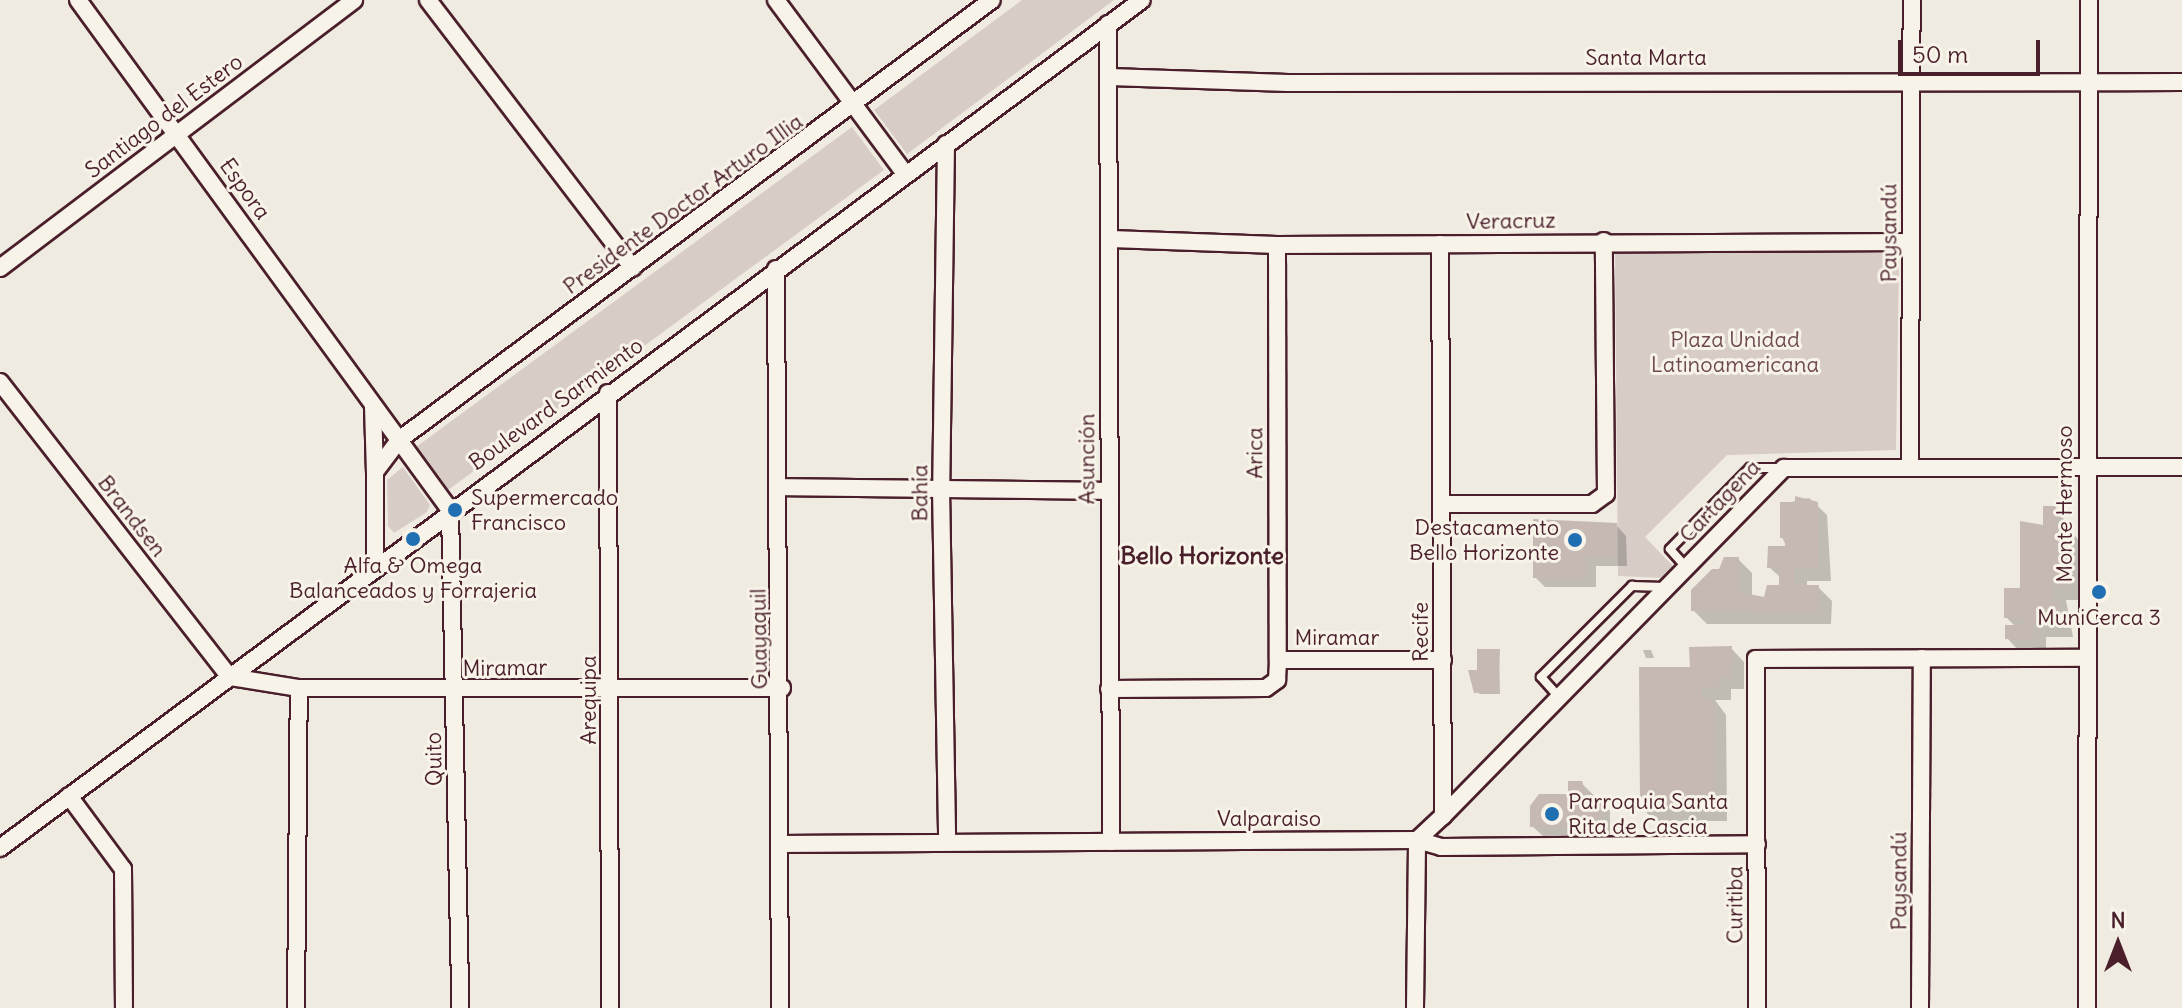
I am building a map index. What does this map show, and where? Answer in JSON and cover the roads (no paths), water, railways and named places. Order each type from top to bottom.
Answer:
[{"type":"street","name":"Espora","points":[[78,0],[450,510]]},
{"type":"street","name":"Santiago del Estero","points":[[0,268],[354,0]]},
{"type":"street","points":[[428,0],[633,268]]},
{"type":"street","points":[[776,0],[905,174]]},
{"type":"street","name":"Presidente Doctor Arturo Illia","points":[[375,472],[399,440],[854,106],[992,0]]},
{"type":"street","name":"Boulevard Sarmiento","points":[[0,848],[375,565],[1142,0]]},
{"type":"street","name":"Paysandú","points":[[1910,467],[1912,0]]},
{"type":"street","name":"Monte Hermoso","points":[[2087,1008],[2089,0]]},
{"type":"street","name":"Asunción","points":[[1108,24],[1111,842]]},
{"type":"street","name":"Santa Marta","points":[[1110,77],[1288,83],[2182,82]]},
{"type":"street","name":"Bahía","points":[[946,144],[941,488],[947,842]]},
{"type":"street","name":"Veracruz","points":[[1111,239],[1277,245],[1604,241],[1911,242]]},
{"type":"street","points":[[1442,504],[1592,504],[1608,486],[1604,241]]},
{"type":"street","name":"Recife","points":[[1440,244],[1443,816]]},
{"type":"street","name":"Arica","points":[[1277,245],[1278,660]]},
{"type":"street","name":"Guayaquil","points":[[776,269],[782,688],[780,1008]]},
{"type":"street","name":"Brandsen","points":[[0,382],[230,677]]},
{"type":"street","name":"Arequipa","points":[[608,393],[610,1008]]},
{"type":"street","points":[[373,405],[375,565]]},
{"type":"street","name":"Cartagena","points":[[1443,816],[1784,468],[2182,467]]},
{"type":"street","points":[[779,487],[1108,491]]},
{"type":"street","name":"Quito","points":[[450,510],[460,1008]]},
{"type":"street","points":[[1922,658],[2086,658]]},
{"type":"street","name":"Paysandú","points":[[1920,1008],[1922,658]]},
{"type":"street","name":"Curitiba","points":[[1757,1008],[1756,659],[1922,658]]},
{"type":"street","name":"Miramar","points":[[1109,689],[1266,688],[1277,680],[1278,660],[1443,660]]},
{"type":"street","name":"Miramar","points":[[230,677],[299,688],[455,691],[782,688]]},
{"type":"street","points":[[296,1008],[299,688]]},
{"type":"street","points":[[69,796],[123,869],[124,1008]]},
{"type":"street","points":[[1415,1008],[1417,840],[1443,816]]},
{"type":"street","name":"Valparaiso","points":[[780,844],[1417,840],[1441,847],[1757,844]]},
{"type":"lane","points":[[1686,567],[1670,549],[1750,468],[1784,468]]},
{"type":"lane","points":[[1559,697],[1541,677],[1632,586],[1667,587]]},
{"type":"place","name":"Supermercado Francisco","points":[[455,510]]},
{"type":"place","name":"Alfa & Omega Balanceados y Forrajeria","points":[[413,539]]},
{"type":"place","name":"Destacamento Bello Horizonte","points":[[1575,540]]},
{"type":"place","name":"MuniCerca 3","points":[[2099,592]]},
{"type":"place","name":"Parroquia Santa Rita de Cascia","points":[[1552,814]]},
{"type":"district","name":"Bello Horizonte","points":[[1202,556]]},
{"type":"park label","name":"Plaza Unidad Latinoamericana","points":[[1735,352]]}]
